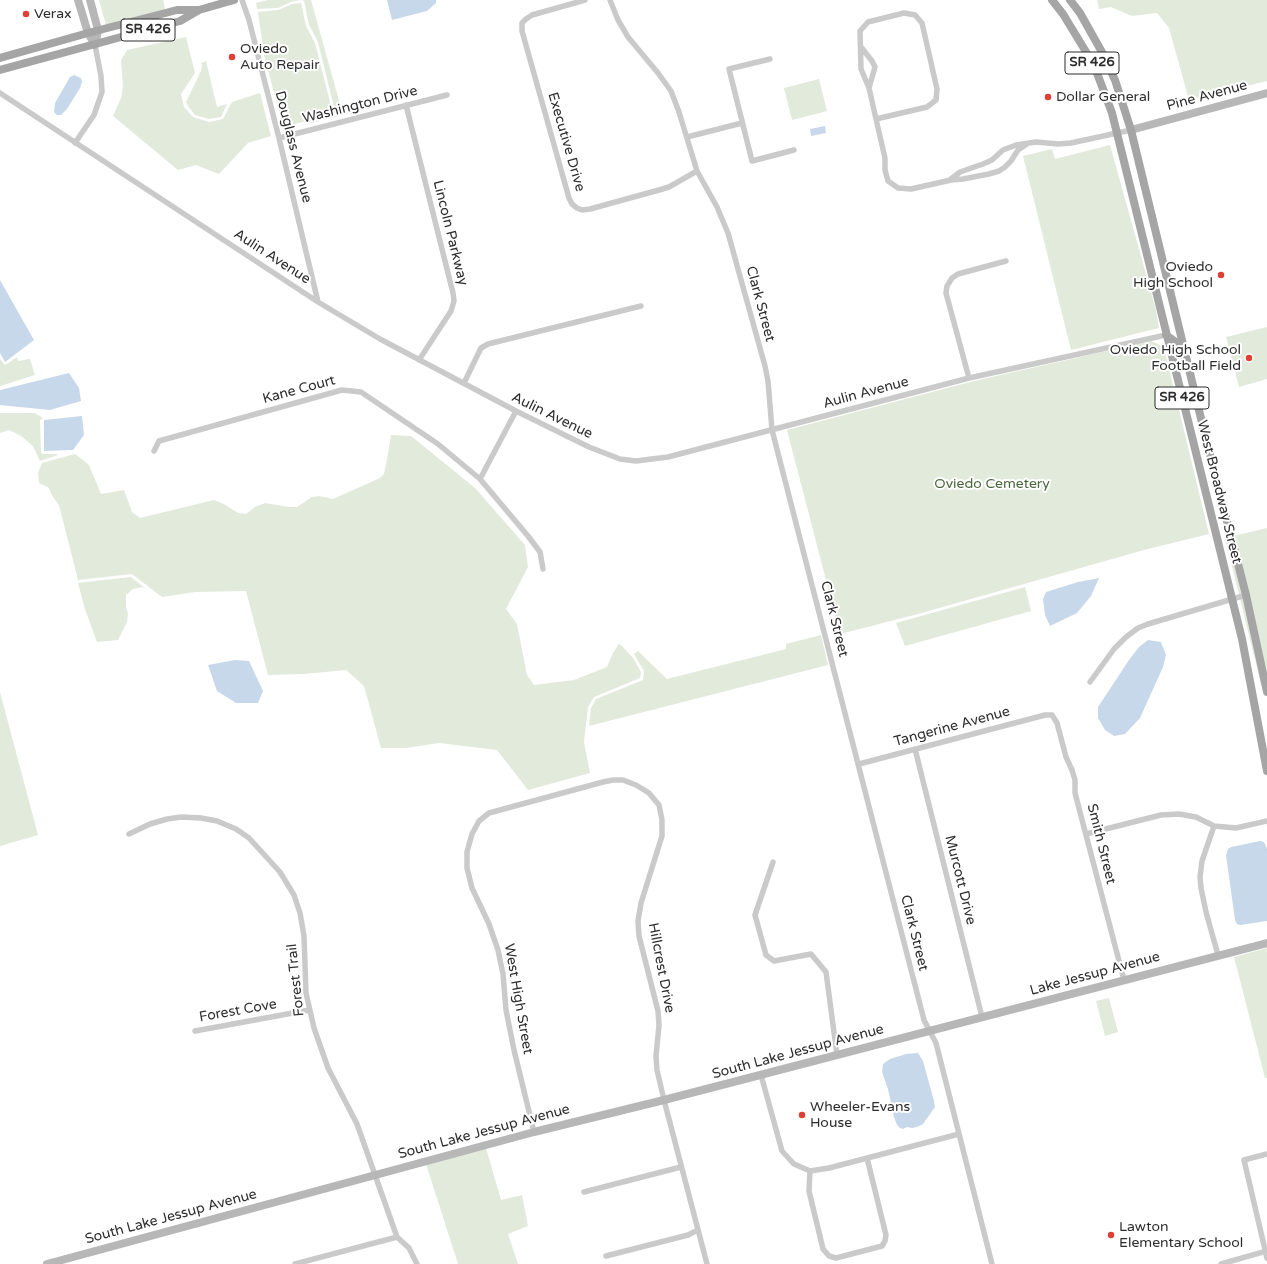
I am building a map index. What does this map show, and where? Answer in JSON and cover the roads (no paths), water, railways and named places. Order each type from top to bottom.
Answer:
[{"type":"main road","name":"SR 426","points":[[0,70],[180,21],[199,10],[234,0]]},
{"type":"main road","name":"West Broadway Street","points":[[1052,0],[1063,14],[1094,65],[1112,114],[1242,639],[1267,771]]},
{"type":"main road","name":"West Broadway Street","points":[[1070,0],[1080,13],[1103,54],[1115,80],[1132,130],[1172,300],[1246,595],[1267,692]]},
{"type":"main road","name":"SR 426","points":[[0,58],[98,30],[177,10],[199,10]]},
{"type":"main road","points":[[1152,275],[1159,283],[1161,292],[1172,300]]},
{"type":"main road","points":[[1166,335],[1177,343],[1180,353],[1186,357]]},
{"type":"street","points":[[75,143],[94,114],[102,92],[101,76],[95,45],[88,33],[78,0]]},
{"type":"street","points":[[90,0],[98,30],[95,45]]},
{"type":"street","name":"Douglass Avenue","points":[[242,0],[279,138],[318,302]]},
{"type":"street","name":"Executive Drive","points":[[585,0],[532,15],[522,23],[522,31],[569,198],[572,204],[577,208],[590,209],[669,187],[696,171]]},
{"type":"street","name":"Clark Street","points":[[610,0],[618,20],[628,37],[671,91],[687,137],[696,171],[717,207],[728,233],[765,366],[768,381],[772,430],[924,1020],[936,1043],[992,1264]]},
{"type":"street","points":[[876,119],[927,107],[936,100],[937,89],[922,23],[915,14],[904,14],[868,22],[860,31],[859,37],[861,47],[861,69],[870,88],[876,119],[885,158],[885,170],[888,181],[898,188],[911,190],[951,180],[963,179],[999,171],[1005,167],[1018,150],[1027,144]]},
{"type":"street","points":[[861,47],[875,67],[870,88]]},
{"type":"street","points":[[770,59],[729,69],[742,124],[752,161],[794,150]]},
{"type":"street","name":"Aulin Avenue","points":[[0,93],[318,302],[380,339],[589,448],[620,459],[636,461],[668,457],[969,378],[1166,335]]},
{"type":"street","name":"Pine Avenue","points":[[1132,130],[1267,93]]},
{"type":"street","name":"Washington Drive","points":[[279,138],[447,95]]},
{"type":"street","name":"Lincoln Parkway","points":[[406,105],[454,293],[454,301],[451,310],[419,360]]},
{"type":"street","points":[[687,137],[742,124]]},
{"type":"street","points":[[951,180],[960,172],[992,160],[1007,148],[1036,142],[1058,144],[1071,143],[1132,130]]},
{"type":"street","points":[[1007,148],[1014,157]]},
{"type":"street","points":[[992,160],[999,171]]},
{"type":"street","points":[[969,378],[946,293],[947,286],[952,278],[958,274],[1006,261]]},
{"type":"street","points":[[464,384],[481,348],[488,344],[641,306]]},
{"type":"street","name":"Kane Court","points":[[154,451],[159,441],[342,390],[361,392],[438,444],[480,479],[506,508],[540,552],[543,569]]},
{"type":"street","points":[[480,479],[516,411]]},
{"type":"street","points":[[1090,682],[1114,648],[1138,628],[1246,595]]},
{"type":"street","name":"Tangerine Avenue","points":[[859,764],[1045,715],[1052,716]]},
{"type":"street","name":"Smith Street","points":[[1052,716],[1057,723],[1066,757],[1075,780],[1075,793],[1124,980]]},
{"type":"street","name":"Murcott Drive","points":[[915,749],[982,1017]]},
{"type":"street","name":"Hillcrest Drive","points":[[539,799],[603,782],[623,780],[636,784],[648,793],[659,805],[662,820],[662,836],[641,903],[638,921],[639,936],[658,1011],[659,1025],[656,1056],[657,1070],[707,1264]]},
{"type":"street","name":"West High Street","points":[[534,1132],[506,1010],[504,974],[489,924],[472,888],[467,868],[467,852],[472,834],[479,821],[489,813],[539,799]]},
{"type":"street","points":[[1086,834],[1160,815],[1179,814],[1196,818],[1214,826],[1236,828],[1267,821]]},
{"type":"street","name":"Forest Trail","points":[[129,834],[150,824],[180,817],[201,818],[217,821],[236,829],[249,838],[280,872],[294,895],[300,914],[304,936],[306,993],[314,1028],[328,1068],[357,1124],[397,1237],[409,1248],[417,1264]]},
{"type":"street","points":[[1214,826],[1202,861],[1200,877],[1206,912],[1218,955]]},
{"type":"street","points":[[773,862],[755,916],[766,955],[774,961],[811,954],[826,972],[837,1055]]},
{"type":"street","name":"Lake Jessup Avenue","points":[[929,1031],[1267,943]]},
{"type":"street","name":"Forest Cove","points":[[195,1031],[309,1010]]},
{"type":"street","name":"South Lake Jessup Avenue","points":[[47,1264],[375,1174],[929,1031]]},
{"type":"street","points":[[761,1075],[782,1151],[794,1164],[810,1171],[829,1168],[959,1134]]},
{"type":"street","points":[[1221,1264],[1266,1254],[1244,1160],[1267,1154]]},
{"type":"street","points":[[810,1171],[809,1191],[823,1248],[829,1256],[836,1258],[882,1246],[885,1241],[886,1235],[866,1158]]},
{"type":"street","points":[[584,1192],[681,1167]]},
{"type":"street","points":[[606,1256],[688,1235],[698,1230]]},
{"type":"street","points":[[295,1264],[397,1237]]},
{"type":"water","points":[[387,0],[436,0],[436,3],[427,11],[392,20]]},
{"type":"water","points":[[74,75],[81,78],[82,82],[80,88],[67,109],[61,115],[57,115],[54,112],[55,103],[70,77]]},
{"type":"water","points":[[825,126],[826,133],[811,136],[810,129]]},
{"type":"water","points":[[0,280],[34,340],[5,362],[0,353]]},
{"type":"water","points":[[69,373],[79,388],[81,401],[50,410],[0,405],[0,390]]},
{"type":"water","points":[[82,416],[84,435],[73,450],[44,451],[44,420]]},
{"type":"water","points":[[1099,578],[1091,596],[1077,613],[1050,626],[1045,615],[1043,599],[1046,592],[1078,582]]},
{"type":"water","points":[[1148,640],[1161,642],[1166,655],[1163,667],[1140,718],[1125,734],[1114,736],[1105,730],[1098,718],[1098,707],[1129,660],[1139,647]]},
{"type":"water","points":[[235,660],[249,661],[263,691],[258,703],[236,703],[217,691],[208,665]]},
{"type":"water","points":[[1260,841],[1264,842],[1267,849],[1267,921],[1240,925],[1237,924],[1235,920],[1226,855],[1228,849],[1231,847]]},
{"type":"water","points":[[918,1053],[923,1061],[935,1107],[923,1124],[917,1127],[907,1127],[903,1129],[897,1125],[894,1117],[888,1089],[882,1072],[883,1064],[890,1059],[906,1054]]},
{"type":"place","name":"Verax","points":[[26,14]]},
{"type":"place","name":"Oviedo Auto Repair","points":[[232,57]]},
{"type":"place","name":"Dollar General","points":[[1048,97]]},
{"type":"place","name":"Oviedo High School","points":[[1221,275]]},
{"type":"place","name":"Oviedo High School Football Field","points":[[1249,358]]},
{"type":"place","name":"Wheeler-Evans House","points":[[802,1115]]},
{"type":"place","name":"Lawton Elementary School","points":[[1111,1235]]},
{"type":"park label","name":"Oviedo Cemetery","points":[[992,484]]}]
